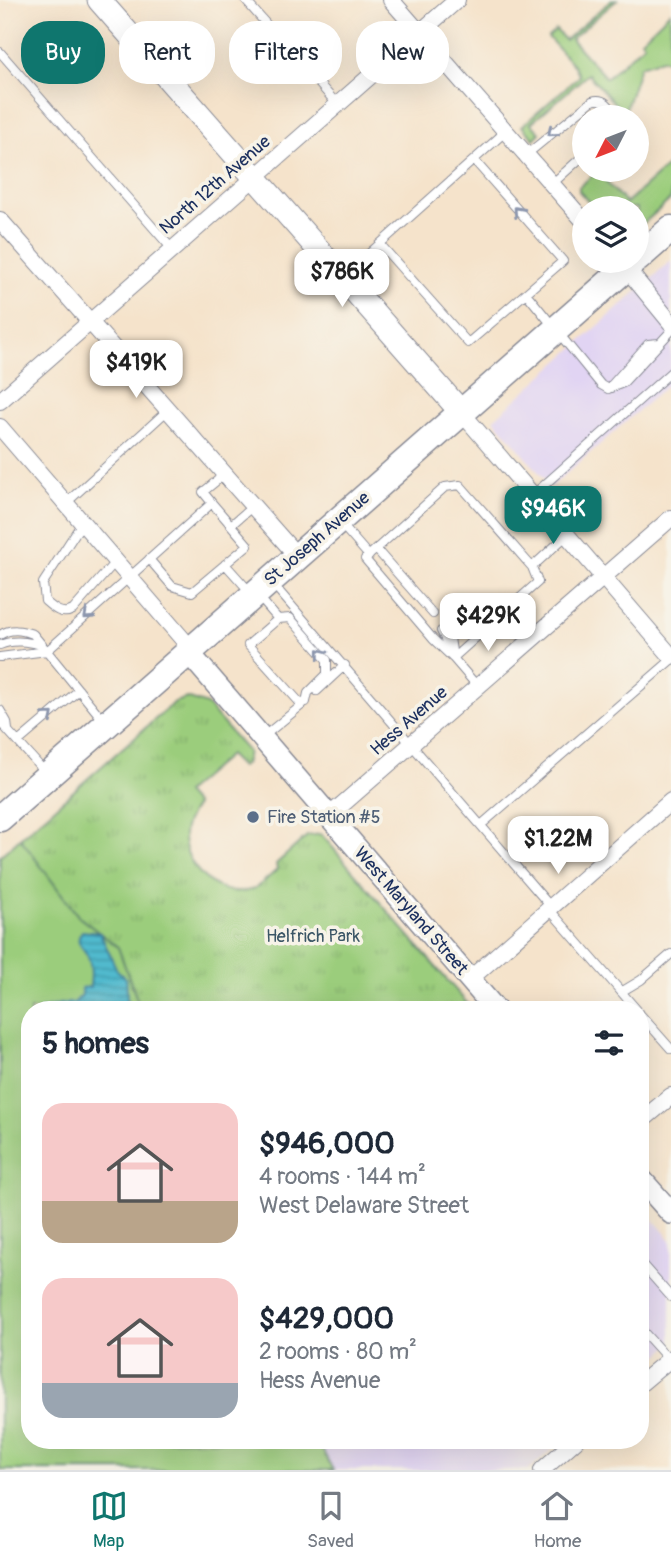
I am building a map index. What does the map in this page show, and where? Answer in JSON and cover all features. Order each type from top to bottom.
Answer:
[{"type":"main road","points":[[99,0],[462,413]]},
{"type":"main road","name":"St Joseph Avenue","points":[[649,246],[671,229]]},
{"type":"main road","name":"St Joseph Avenue","points":[[0,818],[556,330],[617,273]]},
{"type":"street","points":[[391,0],[409,21]]},
{"type":"street","name":"North 12th Avenue","points":[[433,21],[457,0]]},
{"type":"street","points":[[449,68],[572,207]]},
{"type":"street","name":"North 12th Avenue","points":[[0,401],[360,84]]},
{"type":"street","points":[[0,220],[298,557]]},
{"type":"street","points":[[637,273],[671,323]]},
{"type":"street","points":[[462,413],[671,658]]},
{"type":"street","name":"West Maryland Street","points":[[0,427],[488,1001]]},
{"type":"street","name":"Hess Avenue","points":[[330,816],[671,518]]},
{"type":"street","points":[[470,979],[671,801]]},
{"type":"street","points":[[649,1114],[671,1096]]},
{"type":"street","points":[[649,1188],[671,1213]]},
{"type":"street","points":[[649,1376],[670,1359]]},
{"type":"street","points":[[542,1470],[566,1449]]},
{"type":"lane","points":[[245,0],[337,104]]},
{"type":"lane","points":[[0,52],[172,248]]},
{"type":"lane","points":[[587,105],[597,99],[609,105]]},
{"type":"lane","points":[[526,155],[572,117]]},
{"type":"lane","points":[[343,277],[505,132]]},
{"type":"lane","points":[[380,244],[468,343],[563,261],[474,160]]},
{"type":"lane","points":[[552,184],[572,166]]},
{"type":"lane","points":[[526,293],[601,385],[608,389],[623,383],[671,331]]},
{"type":"lane","points":[[533,495],[671,372]]},
{"type":"lane","points":[[65,504],[169,409]]},
{"type":"lane","points":[[149,559],[172,586],[192,592],[248,545],[203,492],[225,474]]},
{"type":"lane","points":[[371,554],[445,487],[460,485],[532,567],[538,582],[453,658]]},
{"type":"lane","points":[[0,657],[45,648],[212,503]]},
{"type":"lane","points":[[231,525],[253,506]]},
{"type":"lane","points":[[339,521],[431,615]]},
{"type":"lane","points":[[82,523],[43,583],[45,601],[56,610],[67,613],[73,610],[115,562]]},
{"type":"lane","points":[[532,567],[567,535]]},
{"type":"lane","points":[[371,554],[433,639],[478,687]]},
{"type":"lane","points":[[225,564],[260,590],[345,666],[628,1001]]},
{"type":"lane","points":[[260,590],[278,619]]},
{"type":"lane","points":[[290,618],[327,660],[327,674],[308,692],[304,703],[248,645],[278,619],[290,618]]},
{"type":"lane","points":[[443,629],[449,631],[453,658]]},
{"type":"lane","points":[[0,635],[7,630],[21,630],[33,634],[107,724]]},
{"type":"lane","points":[[0,645],[25,641],[45,648]]},
{"type":"lane","points":[[481,825],[671,658]]},
{"type":"lane","points":[[262,738],[345,666]]},
{"type":"lane","points":[[18,742],[79,690]]},
{"type":"lane","points":[[0,710],[8,722],[8,731]]},
{"type":"lane","points":[[0,722],[48,776]]},
{"type":"lane","points":[[621,992],[641,981],[671,954]]},
{"type":"lane","points":[[649,1024],[671,1049]]},
{"type":"lane","points":[[649,1272],[671,1297]]},
{"type":"lane","points":[[649,1337],[670,1359]]},
{"type":"shaded area","points":[[671,261],[671,382],[551,487],[494,419]]},
{"type":"shaded area","points":[[649,1214],[671,1240],[671,1344],[649,1364]]},
{"type":"shaded area","points":[[322,1449],[552,1449],[528,1470],[333,1470]]},
{"type":"green space","points":[[612,0],[617,0],[571,39],[606,78],[644,44],[641,40],[670,12],[671,62],[662,59],[640,66],[627,105],[616,105],[588,74],[531,123],[540,133],[534,139],[522,126],[579,76],[574,66],[548,37],[556,30],[565,40]]},
{"type":"green space","points":[[671,163],[671,199],[649,218],[649,196],[634,196]]},
{"type":"green space","points":[[585,182],[606,182],[619,196],[583,196],[579,191],[579,187]]},
{"type":"green space","name":"Helfrich Park","points":[[187,698],[207,705],[248,752],[245,764],[241,767],[229,755],[185,793],[196,805],[184,835],[186,847],[196,869],[215,885],[227,890],[251,890],[277,870],[276,864],[307,836],[321,834],[465,1001],[138,1001],[118,947],[79,917],[20,838],[175,702]]},
{"type":"green space","points":[[20,838],[79,917],[118,947],[138,1001],[21,1001],[21,1449],[322,1449],[333,1470],[0,1470],[0,856]]},
{"type":"water","points":[[82,931],[100,933],[117,970],[126,978],[127,1001],[76,1001],[82,995],[82,988],[90,987],[91,972],[86,953],[79,942]]},
{"type":"place","name":"Fire Station #5","points":[[253,817]]}]
